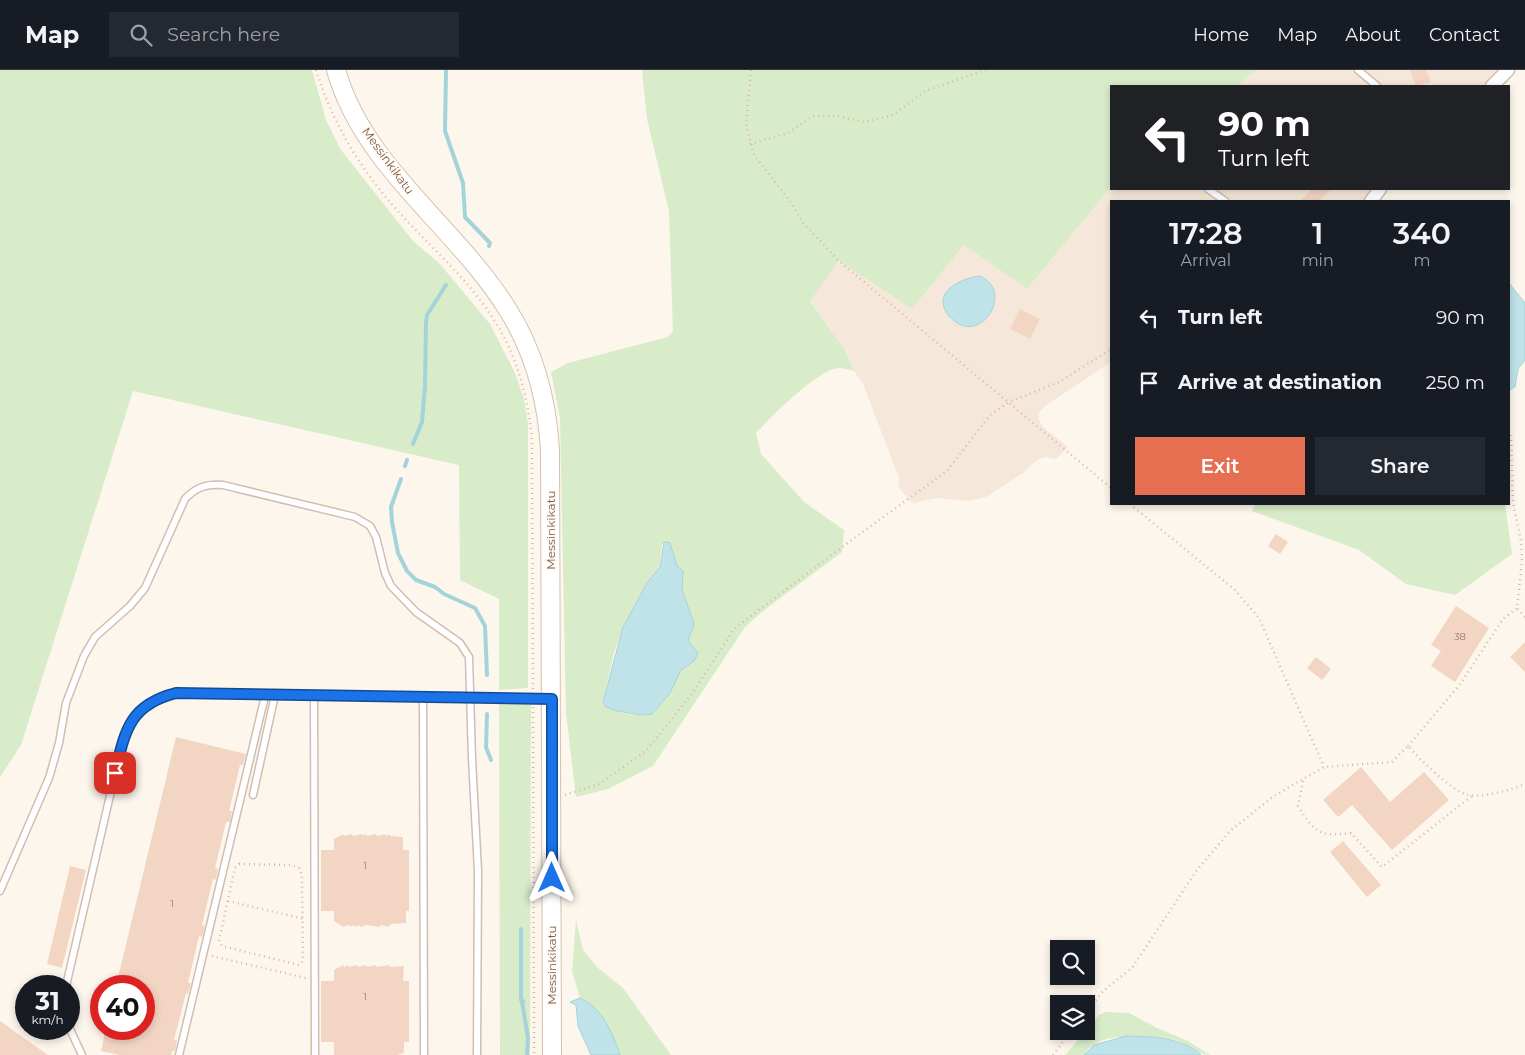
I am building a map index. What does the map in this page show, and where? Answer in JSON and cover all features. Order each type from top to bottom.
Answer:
[{"type":"street","name":"Messinkikatu","points":[[336,70],[356,115],[376,149],[399,180],[488,283],[508,310],[539,378],[545,401],[550,450],[552,1055]]},
{"type":"street","points":[[1493,85],[1508,70]]},
{"type":"lane","points":[[1358,70],[1376,85]]},
{"type":"lane","points":[[1209,190],[1224,200]]},
{"type":"lane","points":[[0,891],[49,778],[59,743],[66,703],[84,656],[95,637],[130,606],[145,588],[185,499],[197,488],[213,484],[241,488],[355,517],[370,526],[376,537],[384,573],[391,586],[416,612],[450,634],[466,651],[471,665],[472,759],[478,871],[477,1055]]},
{"type":"lane","points":[[69,975],[124,735],[132,719],[156,698],[176,693],[265,696],[314,695],[552,699]]},
{"type":"lane","points":[[253,795],[275,695]]},
{"type":"lane","points":[[314,695],[316,1055]]},
{"type":"lane","points":[[179,1055],[205,954],[265,696]]},
{"type":"lane","points":[[423,698],[424,1055]]},
{"type":"lane","points":[[75,1040],[82,1055]]},
{"type":"path","points":[[316,70],[345,140],[389,201],[485,307],[505,341],[520,376],[528,408],[532,442],[534,1055]]},
{"type":"path","points":[[751,70],[746,126],[750,144],[754,155],[793,205],[803,223],[839,261],[1110,487]]},
{"type":"path","points":[[750,144],[788,133],[813,116],[837,116],[864,122],[893,115],[925,90],[986,70]]},
{"type":"path","points":[[552,799],[599,784],[646,751],[694,690],[734,629],[846,544],[947,471],[990,415],[1009,402],[1059,382],[1110,350]]},
{"type":"path","points":[[1095,1001],[1103,991],[1132,968],[1197,870],[1231,830],[1274,796],[1303,781],[1324,767],[1392,762],[1408,746],[1461,683],[1503,619],[1516,608],[1522,561],[1522,542],[1513,502],[1511,435]]},
{"type":"path","points":[[1131,505],[1235,590],[1259,618],[1324,767]]},
{"type":"path","points":[[1516,608],[1525,617]]},
{"type":"path","points":[[1408,746],[1438,775],[1468,795],[1509,791],[1525,784]]},
{"type":"path","points":[[1303,781],[1298,806],[1308,821],[1322,834],[1330,836],[1351,833],[1382,867],[1474,794]]},
{"type":"path","points":[[239,864],[291,865],[299,868],[302,874],[304,919],[303,961],[299,964],[294,965],[222,946],[219,941],[235,868],[239,864]]},
{"type":"path","points":[[228,901],[304,919]]},
{"type":"path","points":[[205,954],[315,980]]},
{"type":"path","points":[[1053,1055],[1064,1040]]},
{"type":"shaded area","points":[[1257,70],[1499,70],[1485,85],[1237,85]]},
{"type":"shaded area","points":[[1110,188],[1110,190],[1377,190],[1367,200],[1110,200],[1110,363],[1045,406],[1039,413],[1039,420],[1043,427],[1068,447],[1056,459],[1045,457],[1037,460],[1023,473],[986,497],[969,501],[937,498],[913,503],[898,487],[899,478],[863,384],[854,371],[845,350],[810,300],[839,261],[912,309],[964,245],[1027,289]]},
{"type":"green space","points":[[0,70],[312,70],[326,120],[341,150],[413,241],[439,263],[490,324],[515,373],[524,399],[528,423],[528,688],[499,690],[499,599],[460,580],[459,465],[133,391],[21,745],[0,777]]},
{"type":"green space","points":[[642,70],[1257,70],[1237,85],[1110,85],[1110,188],[1027,289],[964,245],[912,309],[839,261],[810,301],[845,350],[854,371],[839,368],[830,370],[820,376],[795,395],[756,433],[761,454],[804,502],[844,530],[842,552],[763,611],[745,627],[653,766],[608,789],[576,797],[566,713],[560,418],[551,372],[568,363],[668,337],[673,331],[669,211],[647,119]],"holes":[[[662,544],[670,545],[677,566],[683,571],[682,589],[694,624],[688,641],[698,653],[681,670],[668,694],[654,712],[642,715],[619,712],[603,701],[614,653],[625,622],[647,583],[659,569]]]},
{"type":"green space","points":[[1255,505],[1505,505],[1512,554],[1455,595],[1406,584],[1359,550],[1252,511]]},
{"type":"green space","points":[[499,704],[531,704],[530,1055],[500,1055]]},
{"type":"green space","points":[[576,920],[583,950],[598,968],[623,988],[671,1055],[620,1055],[606,1022],[595,1008],[580,998],[572,971]]},
{"type":"green space","points":[[1105,1012],[1129,1013],[1157,1028],[1188,1041],[1210,1055],[1202,1054],[1179,1041],[1171,1039],[1122,1037],[1096,1043],[1084,1055],[1065,1055],[1078,1040],[1095,1040],[1095,1020]]},
{"type":"water","points":[[980,276],[990,284],[995,294],[994,304],[982,322],[972,326],[961,325],[950,317],[944,309],[943,301],[945,294],[956,284],[972,277]]},
{"type":"water","points":[[1510,284],[1525,303],[1525,360],[1518,369],[1515,387],[1510,390]]},
{"type":"water","points":[[664,542],[670,543],[677,566],[683,571],[682,589],[694,624],[688,641],[698,653],[694,661],[681,670],[670,693],[652,714],[641,715],[617,711],[606,707],[603,702],[623,627],[647,583],[660,567]]},
{"type":"water","points":[[580,998],[595,1008],[606,1022],[620,1055],[591,1055],[578,1026],[576,1005],[570,1002]]},
{"type":"water","points":[[1126,1036],[1156,1037],[1175,1041],[1184,1044],[1201,1055],[1084,1055],[1094,1045]]},
{"type":"building","points":[[1410,70],[1426,70],[1431,82],[1416,85]]},
{"type":"building","points":[[1311,190],[1330,190],[1320,200],[1301,200]]},
{"type":"building","points":[[1020,309],[1040,319],[1030,339],[1010,329]]},
{"type":"building","points":[[1276,534],[1288,542],[1280,554],[1268,546]]},
{"type":"building","points":[[1456,606],[1489,628],[1455,682],[1431,666],[1441,651],[1431,645]]},
{"type":"building","points":[[1525,642],[1525,672],[1510,657]]},
{"type":"building","points":[[1316,657],[1331,669],[1322,680],[1307,668]]},
{"type":"building","points":[[176,737],[246,754],[243,765],[240,765],[229,811],[232,811],[230,822],[226,822],[215,868],[218,869],[216,880],[213,879],[202,925],[205,926],[202,937],[199,936],[188,983],[191,983],[188,994],[186,993],[174,1040],[177,1040],[175,1051],[172,1051],[171,1055],[120,1055],[101,1051],[104,1040],[155,1040],[155,975],[119,975]]},
{"type":"building","points":[[1361,767],[1390,802],[1424,772],[1449,800],[1392,850],[1352,805],[1338,817],[1323,800]]},
{"type":"building","points":[[343,834],[344,836],[352,834],[353,836],[362,834],[363,836],[366,834],[367,836],[376,834],[377,836],[385,834],[386,836],[389,834],[390,836],[403,837],[403,850],[409,850],[409,911],[406,911],[406,923],[391,924],[389,927],[367,925],[361,927],[358,925],[357,927],[353,925],[352,927],[349,925],[343,927],[334,921],[334,911],[321,911],[321,850],[334,850],[334,839]]},
{"type":"building","points":[[1343,841],[1381,885],[1367,897],[1330,852]]},
{"type":"building","points":[[70,866],[86,870],[62,968],[47,964]]},
{"type":"building","points":[[343,965],[344,967],[348,965],[349,967],[357,965],[358,967],[366,965],[367,967],[375,965],[377,967],[389,965],[390,967],[404,966],[403,981],[409,981],[409,1042],[404,1042],[404,1053],[398,1055],[334,1055],[334,1042],[321,1042],[321,981],[334,981],[334,970]]},
{"type":"building","points":[[0,1021],[15,1032],[15,1040],[27,1040],[48,1055],[0,1055]]},
{"type":"waterway","points":[[446,70],[445,131],[463,183],[465,217],[490,243],[489,246]]},
{"type":"waterway","points":[[413,444],[422,422],[427,315],[446,285]]},
{"type":"waterway","points":[[405,466],[407,460]]},
{"type":"waterway","points":[[401,479],[391,507],[398,553],[407,571],[416,580],[435,587],[444,594],[475,608],[485,626],[487,675]]},
{"type":"waterway","points":[[487,714],[486,747],[491,760]]},
{"type":"waterway","points":[[521,929],[521,1000],[523,1001]]},
{"type":"waterway","points":[[522,1001],[528,1038],[527,1055]]},
{"type":"route","points":[[115,773],[124,735],[132,719],[156,698],[176,693],[265,696],[332,694],[423,698],[552,699],[552,878]]}]
